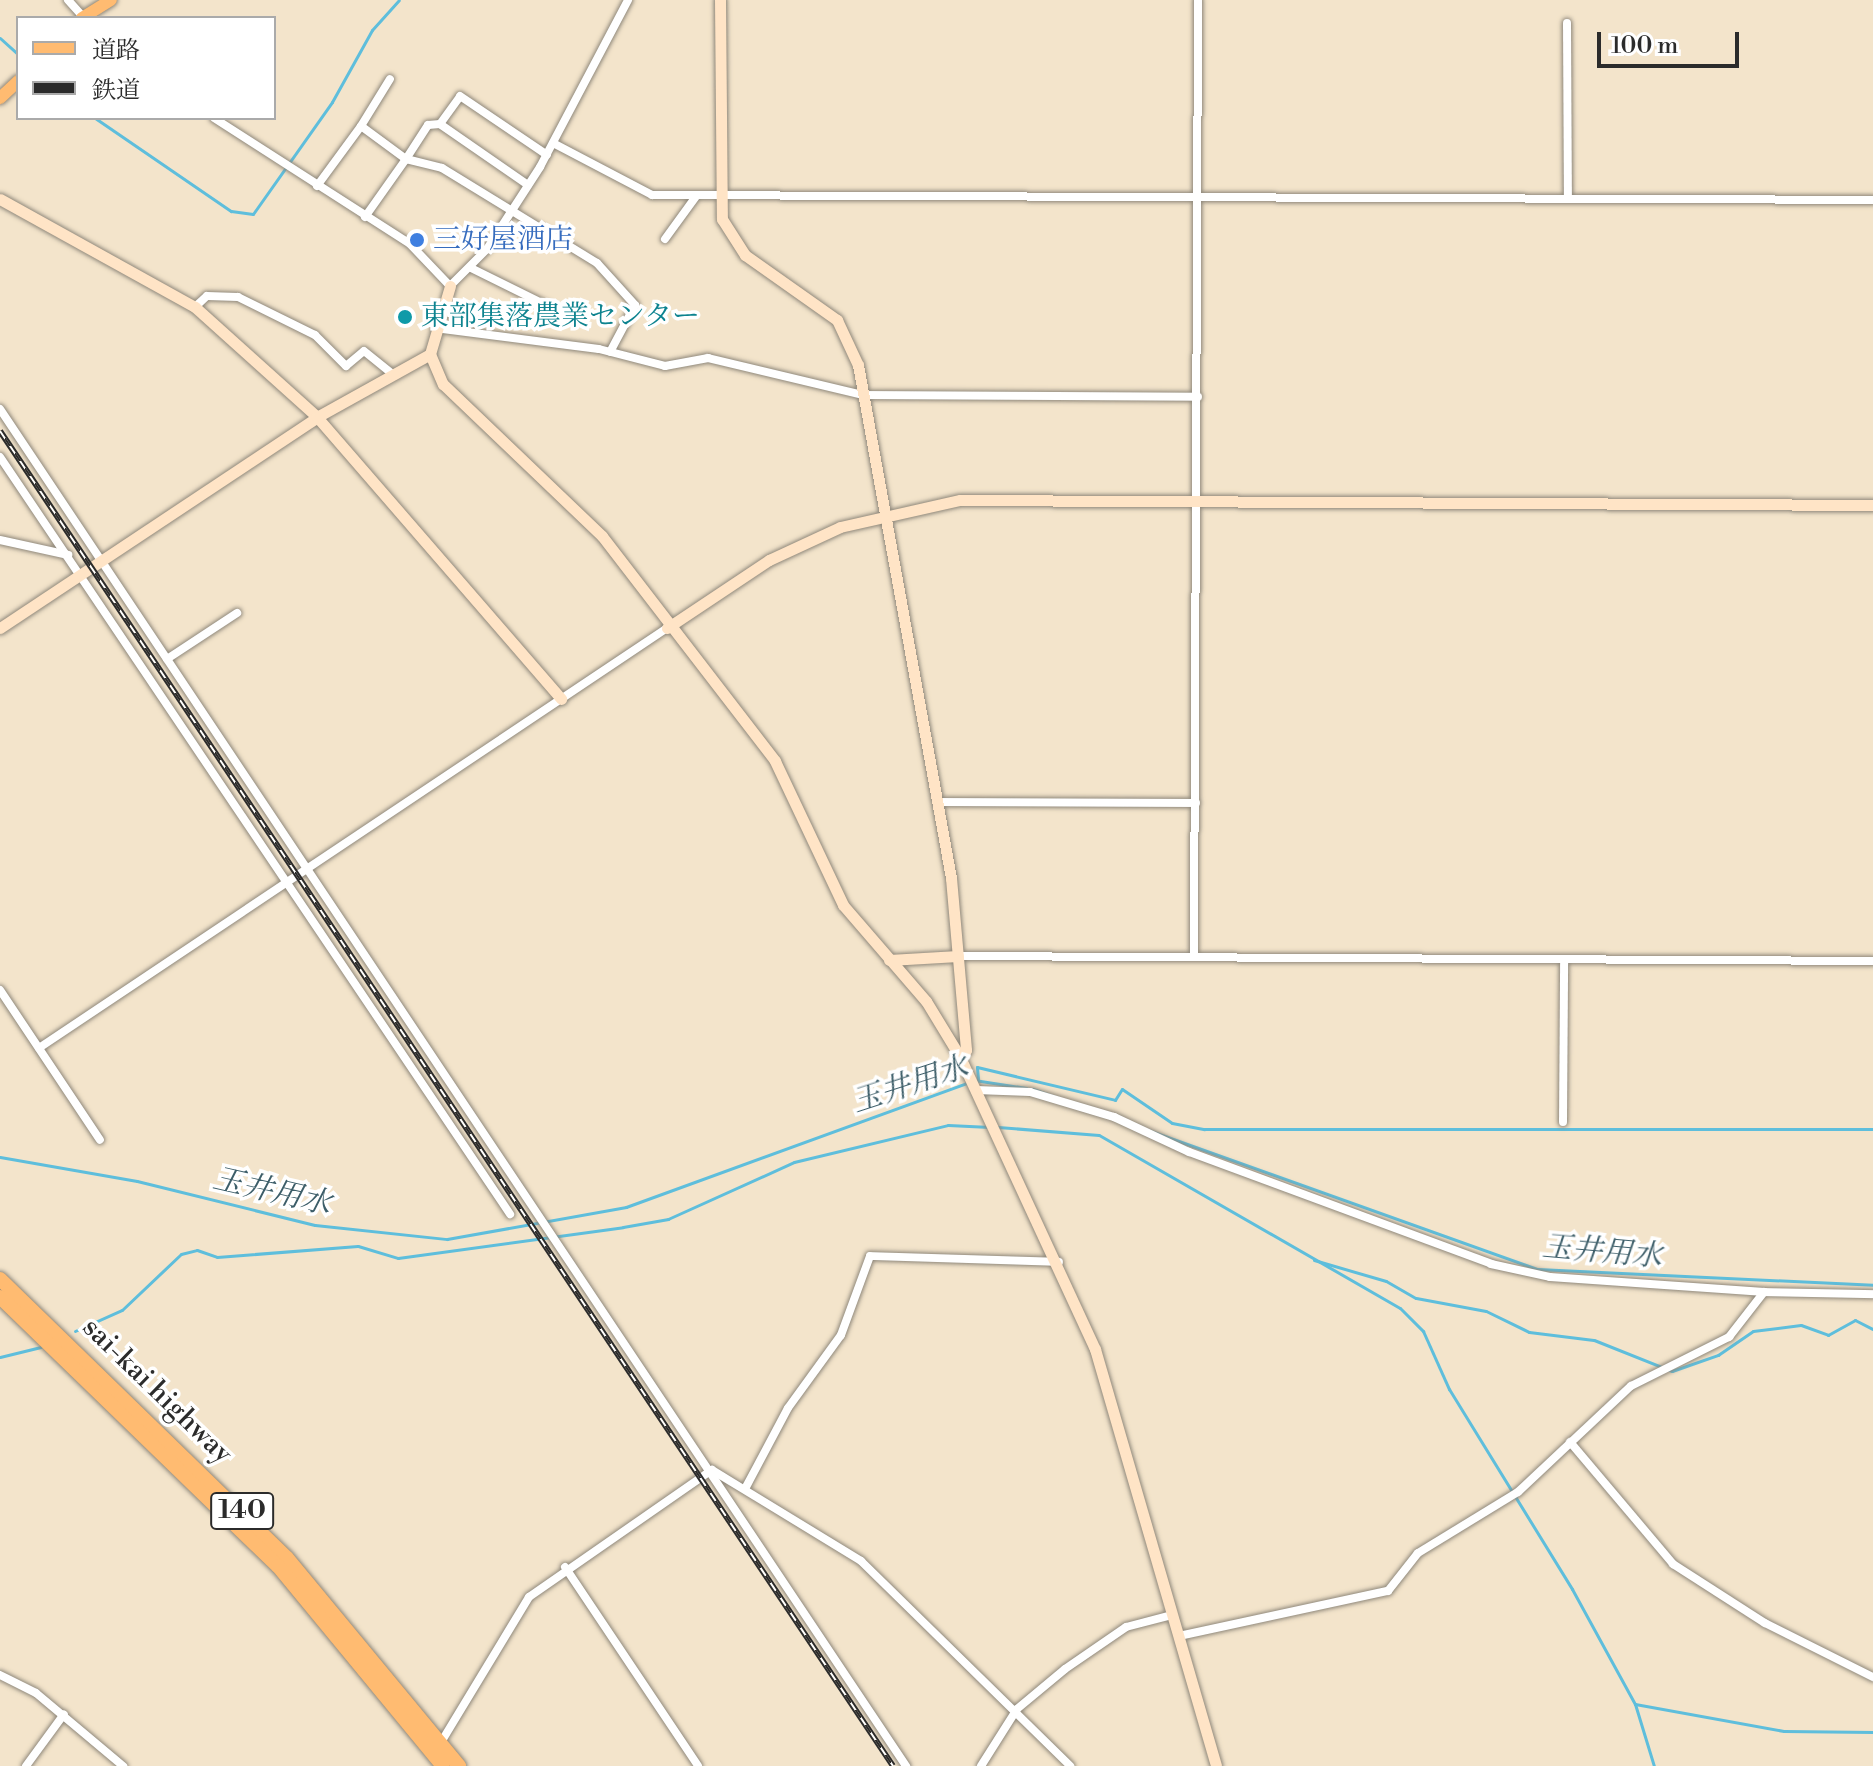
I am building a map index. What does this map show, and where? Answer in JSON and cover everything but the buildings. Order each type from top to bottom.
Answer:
[{"type":"highway","name":"sai-kai highway","points":[[0,1279],[177,1452],[283,1562],[437,1748],[459,1766]]},
{"type":"highway","name":"sai-kai highway","points":[[0,1297],[177,1452]]},
{"type":"highway","name":"sai-kai highway","points":[[437,1748],[443,1766]]},
{"type":"main road","points":[[86,16],[111,0]]},
{"type":"main road","points":[[0,98],[16,83]]},
{"type":"street","points":[[68,0],[81,16]]},
{"type":"street","points":[[628,0],[547,155],[471,268],[450,286],[434,328],[430,354],[443,384],[602,536],[667,628],[775,761],[829,881],[889,960],[926,1001],[960,1057],[1059,1262],[1095,1349],[1216,1766]]},
{"type":"street","points":[[720,0],[719,195],[722,219],[745,255],[827,311],[846,333],[863,395],[939,802],[966,1050],[960,1057]]},
{"type":"street","points":[[1194,957],[1198,0]]},
{"type":"street","points":[[1567,23],[1568,199]]},
{"type":"street","points":[[317,186],[361,126],[390,79]]},
{"type":"street","points":[[440,124],[460,96],[547,155]]},
{"type":"street","points":[[217,120],[410,244],[450,286]]},
{"type":"street","points":[[365,217],[428,125],[440,124],[528,185]]},
{"type":"street","points":[[361,126],[406,159],[442,168],[508,215],[597,263],[635,305],[610,352]]},
{"type":"street","points":[[553,143],[652,195],[1873,200]]},
{"type":"street","points":[[665,239],[697,195]]},
{"type":"street","points":[[0,199],[195,307],[317,417],[561,699]]},
{"type":"street","points":[[471,268],[558,311]]},
{"type":"street","points":[[195,307],[207,296],[238,297],[315,335],[346,366],[364,351],[392,374]]},
{"type":"street","points":[[434,328],[610,352],[665,366],[708,358],[863,395],[1198,397]]},
{"type":"street","points":[[0,628],[317,417],[430,354]]},
{"type":"street","points":[[0,409],[712,1470],[906,1766]]},
{"type":"street","points":[[0,457],[510,1214]]},
{"type":"street","points":[[39,1048],[769,560],[885,513],[960,500],[1873,505]]},
{"type":"street","points":[[0,540],[68,555]]},
{"type":"street","points":[[167,659],[237,613]]},
{"type":"street","points":[[939,802],[1196,803]]},
{"type":"street","points":[[889,960],[958,956],[1873,961]]},
{"type":"street","points":[[1563,1122],[1564,960]]},
{"type":"street","points":[[0,990],[100,1140]]},
{"type":"street","points":[[976,1088],[1030,1092],[1114,1117],[1189,1152],[1491,1264],[1550,1277],[1764,1292],[1873,1294]]},
{"type":"street","points":[[746,1487],[788,1408],[841,1335],[870,1256],[1059,1262]]},
{"type":"street","points":[[1179,1636],[1388,1591],[1418,1553],[1518,1492],[1570,1442],[1660,1370],[1729,1337],[1764,1292]]},
{"type":"street","points":[[1570,1442],[1673,1564],[1765,1623],[1873,1677]]},
{"type":"street","points":[[712,1470],[746,1487],[774,1513],[861,1561],[1017,1709],[1070,1766]]},
{"type":"street","points":[[437,1748],[529,1597],[565,1567],[712,1470]]},
{"type":"street","points":[[565,1567],[698,1766]]},
{"type":"street","points":[[981,1766],[1017,1709],[1099,1642],[1172,1615]]},
{"type":"street","points":[[0,1675],[64,1714],[123,1766]]},
{"type":"street","points":[[26,1766],[64,1714]]},
{"type":"waterway","points":[[98,120],[231,211],[253,214],[332,102],[372,30],[399,0]]},
{"type":"waterway","points":[[0,38],[16,52]]},
{"type":"waterway","points":[[978,1079],[977,1067],[1115,1100],[1122,1089],[1172,1123],[1204,1129],[1873,1129]]},
{"type":"waterway","name":"玉井用水","points":[[974,1080],[1026,1088]]},
{"type":"waterway","name":"玉井用水","points":[[0,1157],[137,1181],[315,1225],[447,1239],[626,1207],[967,1083]]},
{"type":"waterway","name":"玉井用水","points":[[1033,1089],[1537,1269],[1873,1285]]},
{"type":"waterway","points":[[75,1331],[122,1310],[181,1254],[197,1250],[217,1257],[358,1246],[398,1258],[623,1227],[668,1219],[794,1162],[948,1125],[990,1127]]},
{"type":"waterway","points":[[998,1127],[1099,1135],[1400,1308],[1423,1331],[1449,1389],[1572,1589],[1635,1704],[1654,1766]]},
{"type":"waterway","points":[[1314,1260],[1386,1281],[1416,1298],[1486,1311],[1529,1332],[1594,1340],[1672,1371],[1718,1355],[1753,1331],[1801,1325],[1828,1335],[1855,1320],[1873,1329]]},
{"type":"waterway","points":[[0,1357],[41,1347]]},
{"type":"waterway","points":[[1635,1704],[1784,1731],[1873,1732]]},
{"type":"railway","points":[[0,431],[893,1766]]},
{"type":"place","name":"三好屋酒店","points":[[417,240]]},
{"type":"place","name":"東部集落農業センター","points":[[405,317]]}]
